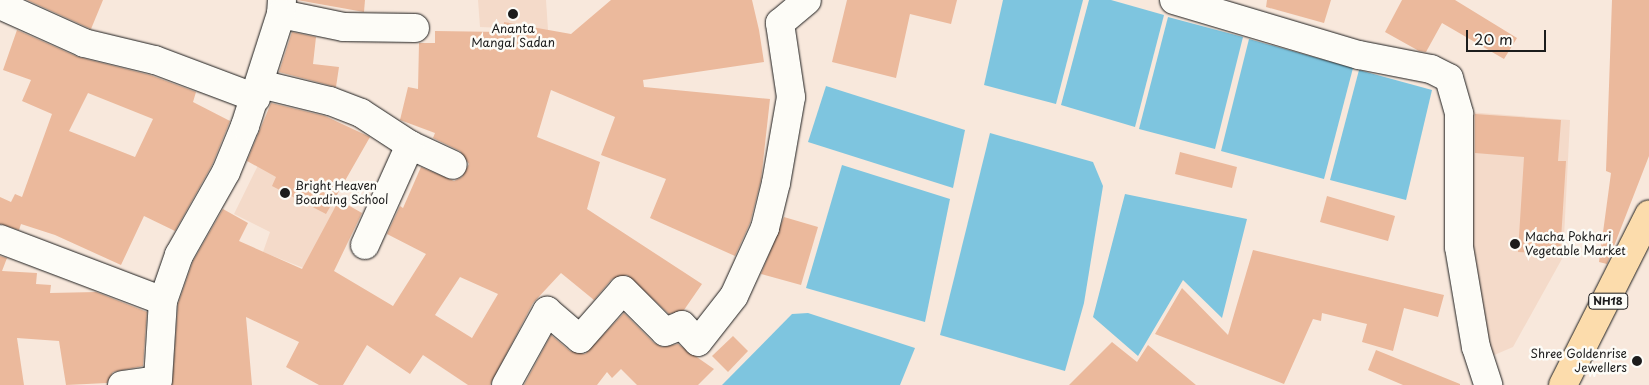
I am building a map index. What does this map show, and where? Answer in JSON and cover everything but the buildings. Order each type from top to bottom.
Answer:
[{"type":"main road","name":"NH18","points":[[1563,385],[1649,215]]},
{"type":"street","points":[[506,385],[547,311],[580,338],[623,290],[665,332],[682,326],[698,342],[734,296],[765,228],[776,183],[791,97],[780,23],[806,0]]},
{"type":"street","points":[[1174,0],[1359,56],[1431,69],[1449,78],[1459,114],[1459,247],[1476,347],[1488,385]]},
{"type":"street","points":[[0,5],[84,43],[155,60],[258,91],[330,100],[361,113],[410,145],[453,165]]},
{"type":"street","points":[[122,385],[158,380],[163,301],[179,256],[226,172],[258,91],[282,7],[344,27],[415,28]]},
{"type":"street","points":[[366,245],[410,145]]},
{"type":"street","points":[[0,240],[163,301]]},
{"type":"shaded area","name":"Ananta Mangal Sadan","points":[[478,0],[546,0],[548,30],[480,27]]},
{"type":"shaded area","name":"Macha Pokhari Vegetable Market","points":[[1468,112],[1570,120],[1563,257],[1513,347],[1485,359],[1465,231]]},
{"type":"shaded area","name":"Bright Heaven Boarding School","points":[[266,149],[303,169],[353,220],[321,275],[263,252],[270,232],[234,214]]},
{"type":"water","points":[[1003,0],[1083,0],[1056,104],[984,85]]},
{"type":"water","points":[[1089,0],[1111,0],[1164,15],[1135,127],[1061,105]]},
{"type":"water","points":[[1168,17],[1243,37],[1215,149],[1139,129]]},
{"type":"water","points":[[1249,39],[1353,68],[1324,179],[1221,151]]},
{"type":"water","points":[[1359,70],[1432,90],[1406,200],[1330,180]]},
{"type":"water","points":[[826,86],[965,130],[953,188],[808,142]]},
{"type":"water","points":[[990,133],[1093,162],[1103,186],[1084,303],[1065,371],[940,335]]},
{"type":"water","points":[[842,165],[950,199],[925,322],[806,288]]},
{"type":"water","points":[[1125,194],[1247,219],[1222,318],[1183,280],[1138,356],[1093,317]]},
{"type":"water","points":[[808,313],[915,348],[900,385],[722,385],[792,314]]},
{"type":"place","name":"Ananta Mangal Sadan","points":[[513,14]]},
{"type":"place","name":"Bright Heaven Boarding School","points":[[285,193]]},
{"type":"place","name":"Macha Pokhari Vegetable Market","points":[[1515,244]]},
{"type":"place","name":"Shree Goldenrise Jewellers","points":[[1637,361]]}]
